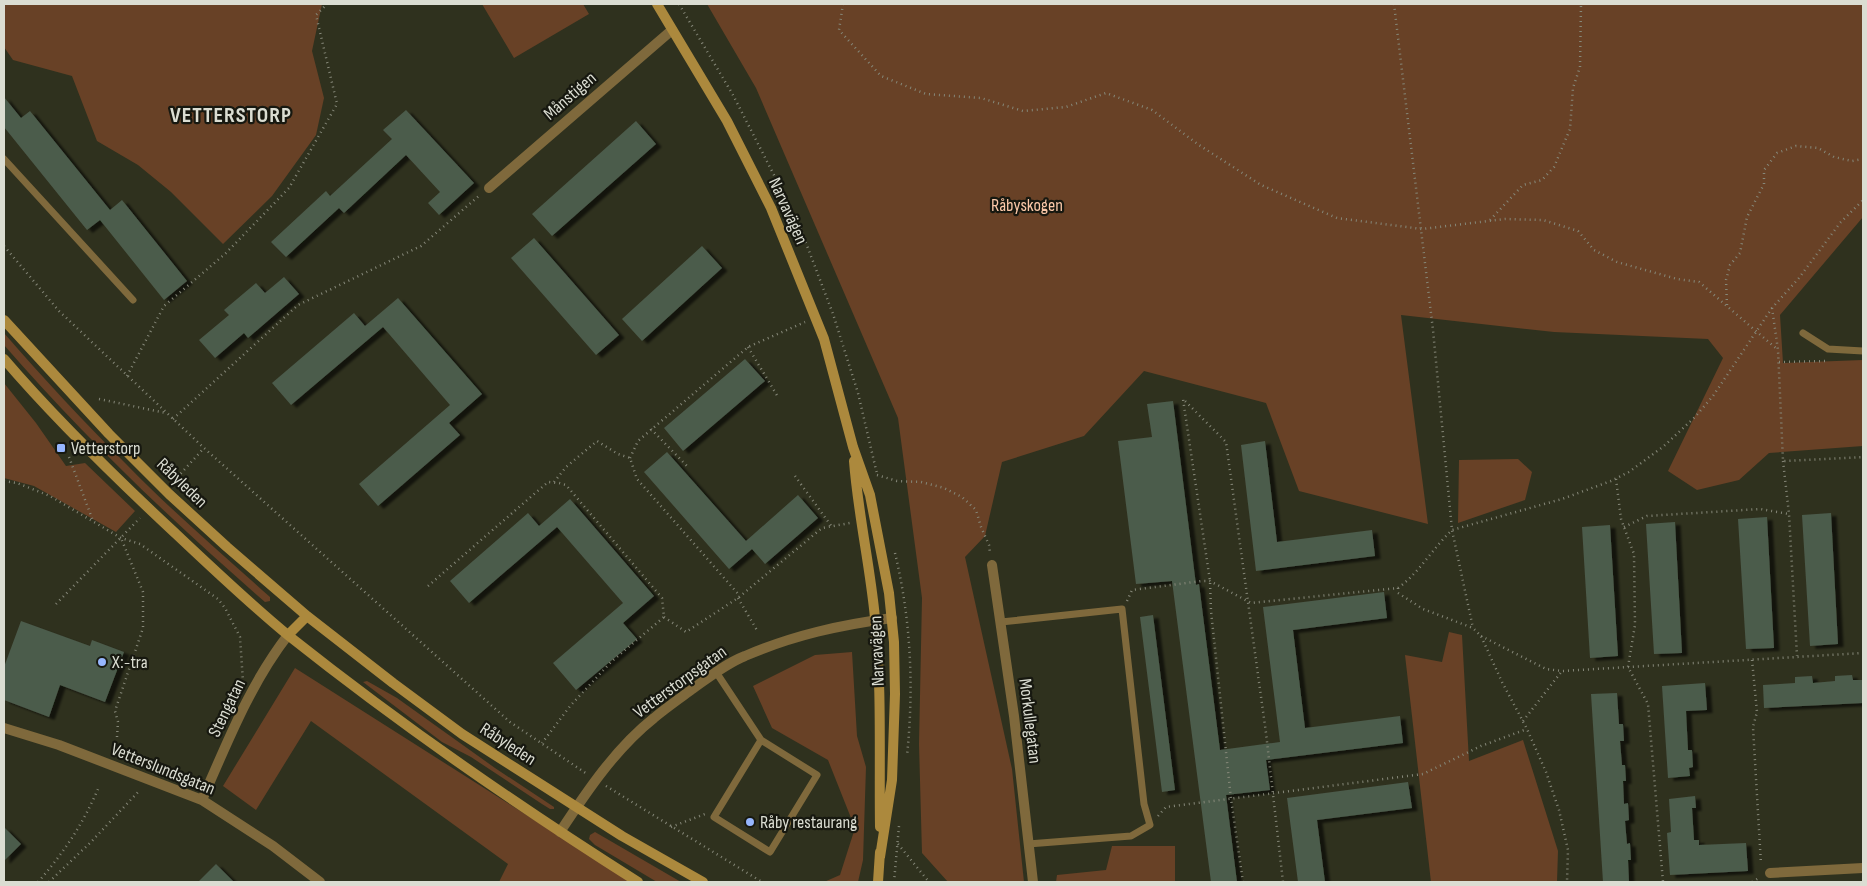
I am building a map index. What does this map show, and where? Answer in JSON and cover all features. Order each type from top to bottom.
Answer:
[{"type":"main road","name":"Narvavägen","points":[[657,4],[727,121],[771,208],[824,339],[853,447],[870,495],[890,593],[895,694],[892,780],[878,882]]},
{"type":"main road","name":"Råbyleden","points":[[4,320],[109,434],[169,494],[226,547],[308,616],[462,734],[622,836],[703,882]]},
{"type":"main road","points":[[4,359],[31,390],[143,503],[288,635],[438,749],[560,832],[638,882]]},
{"type":"main road","name":"Narvavägen","points":[[853,447],[857,499],[876,621],[879,694],[880,857]]},
{"type":"main road","points":[[288,635],[308,616]]},
{"type":"street","name":"Månstigen","points":[[489,188],[672,30]]},
{"type":"street","name":"Morkullegatan","points":[[992,565],[1014,716],[1033,882]]},
{"type":"street","name":"Vetterstorpsgatan","points":[[560,832],[577,806],[616,756],[653,718],[716,672],[744,656],[793,638],[838,626],[892,618]]},
{"type":"street","name":"Stengatan","points":[[202,800],[237,721],[254,688],[271,657],[288,635]]},
{"type":"street","name":"Vetterslundsgatan","points":[[4,728],[59,746],[202,800],[272,846],[320,882]]},
{"type":"street","points":[[1770,873],[1863,868]]},
{"type":"lane","points":[[4,159],[133,300]]},
{"type":"lane","points":[[1803,333],[1828,349],[1863,351]]},
{"type":"lane","points":[[1001,622],[1122,609],[1144,804],[1150,825],[1131,836],[1028,844]]},
{"type":"lane","points":[[716,672],[761,740],[817,775],[770,852],[714,817],[761,740]]},
{"type":"path","points":[[127,376],[164,306],[226,252],[289,188],[338,104],[316,15],[327,4]]},
{"type":"path","points":[[843,4],[839,30],[881,76],[926,94],[981,98],[1023,111],[1066,107],[1106,93],[1152,110],[1199,145],[1261,185],[1337,218],[1422,230],[1505,219],[1543,220],[1578,231],[1594,250],[1617,262],[1677,279],[1699,282],[1778,350]]},
{"type":"path","points":[[1394,4],[1422,230],[1452,530],[1472,628]]},
{"type":"path","points":[[1489,221],[1522,185],[1542,180],[1554,167],[1570,129],[1572,88],[1580,67],[1581,4]]},
{"type":"path","points":[[1727,305],[1726,280],[1730,265],[1740,253],[1747,217],[1764,184],[1764,170],[1777,153],[1796,146],[1811,147],[1818,148],[1834,157],[1852,161],[1863,159]]},
{"type":"path","points":[[173,419],[298,305],[421,246],[489,188]]},
{"type":"path","points":[[1122,609],[1132,590],[1210,581],[1251,603],[1398,588],[1407,582],[1452,530],[1562,499],[1616,479],[1629,472],[1658,451],[1695,417],[1713,396],[1772,308],[1799,278],[1840,223],[1863,200]]},
{"type":"path","points":[[4,246],[59,311],[127,376],[204,448],[510,722],[671,827],[762,882]]},
{"type":"path","points":[[1772,308],[1779,362],[1783,462],[1789,514],[1797,656]]},
{"type":"path","points":[[758,632],[739,597],[638,479],[630,458],[632,450],[638,441],[748,347],[815,319]]},
{"type":"path","points":[[748,347],[778,397]]},
{"type":"path","points":[[1779,362],[1832,361]]},
{"type":"path","points":[[1243,882],[1231,799],[1211,611],[1210,581],[1183,399],[1226,442],[1273,793],[1283,882]]},
{"type":"path","points":[[99,400],[168,414]]},
{"type":"path","points":[[651,429],[687,466]]},
{"type":"path","points":[[554,482],[566,467],[597,441],[618,454],[630,458]]},
{"type":"path","points":[[174,481],[204,448]]},
{"type":"path","points":[[69,457],[93,522]]},
{"type":"path","points":[[1783,462],[1863,457]]},
{"type":"path","points":[[877,475],[897,481],[921,482],[944,488],[962,497],[976,510],[989,546],[992,565]]},
{"type":"path","points":[[795,476],[832,526]]},
{"type":"path","points":[[1616,479],[1622,519],[1634,554],[1635,625],[1628,667],[1648,704],[1663,882]]},
{"type":"path","points":[[4,481],[17,483],[50,496],[121,538],[140,544],[218,599],[225,608],[240,637],[243,682],[254,688]]},
{"type":"path","points":[[428,586],[548,482],[566,486],[662,598],[664,617],[686,632],[739,597],[822,528],[861,521]]},
{"type":"path","points":[[1624,527],[1647,516],[1760,509],[1789,514]]},
{"type":"path","points":[[56,604],[140,518]]},
{"type":"path","points":[[117,737],[118,722],[115,711],[143,628],[143,592],[121,538]]},
{"type":"path","points":[[1398,588],[1398,593],[1423,609],[1472,628],[1481,636],[1546,669],[1562,671],[1863,653]]},
{"type":"path","points":[[542,742],[571,706],[611,662],[664,617]]},
{"type":"path","points":[[1481,636],[1546,772],[1559,810],[1568,850],[1567,882]]},
{"type":"path","points":[[1752,660],[1756,712],[1753,727],[1761,868],[1770,873]]},
{"type":"path","points":[[1523,721],[1562,671]]},
{"type":"path","points":[[1150,825],[1166,807],[1423,774],[1481,746],[1527,729]]},
{"type":"path","points":[[49,882],[91,842],[149,779]]},
{"type":"path","points":[[38,882],[69,845],[98,789]]},
{"type":"path","points":[[671,827],[720,808]]},
{"type":"path","points":[[894,882],[897,843],[929,882]]},
{"type":"green space","points":[[4,4],[322,4],[312,51],[324,98],[316,135],[272,196],[223,244],[171,192],[138,165],[97,141],[72,76],[13,60],[4,47]]},
{"type":"green space","points":[[482,4],[583,4],[589,14],[514,58]]},
{"type":"green space","name":"Råbyskogen","points":[[707,4],[1863,4],[1863,217],[1780,315],[1783,363],[1863,360],[1863,446],[1769,453],[1739,480],[1697,490],[1668,471],[1723,358],[1708,339],[1554,332],[1401,315],[1428,524],[1299,491],[1266,403],[1144,371],[1084,436],[1002,462],[985,536],[965,557],[1012,769],[1024,882],[948,882],[922,853],[919,744],[922,598],[898,418],[756,88]]},
{"type":"green space","points":[[4,333],[96,434],[180,516],[270,597],[270,601],[265,602],[230,571],[130,478],[65,413],[4,345]]},
{"type":"green space","points":[[4,383],[36,423],[66,466],[85,463],[135,511],[116,532],[34,486],[4,478]]},
{"type":"green space","points":[[1518,459],[1532,472],[1525,500],[1458,523],[1459,460]]},
{"type":"green space","points":[[1449,632],[1462,635],[1469,761],[1523,740],[1558,851],[1557,882],[1431,882],[1405,655],[1442,662]]},
{"type":"green space","points":[[852,652],[857,736],[866,767],[863,860],[858,882],[824,882],[840,875],[855,828],[828,760],[772,728],[753,686],[815,655]]},
{"type":"green space","points":[[295,668],[632,882],[499,882],[508,864],[311,721],[256,810],[223,786]]},
{"type":"green space","points":[[367,681],[397,698],[495,768],[554,807],[554,809],[550,809],[471,757],[442,742],[363,682]]},
{"type":"green space","points":[[595,832],[681,882],[657,882],[595,845],[589,839],[590,835]]},
{"type":"green space","points":[[1112,846],[1175,846],[1175,882],[1056,882],[1057,875],[1106,870]]},
{"type":"building","points":[[4,97],[21,118],[30,111],[110,210],[122,200],[187,281],[164,300],[100,220],[87,230],[4,127]]},
{"type":"building","points":[[406,110],[474,183],[439,215],[428,203],[440,192],[406,155],[344,213],[339,208],[286,257],[271,242],[326,191],[330,196],[392,139],[383,130]]},
{"type":"building","points":[[636,121],[656,144],[552,236],[532,214]]},
{"type":"building","points":[[534,238],[619,335],[596,355],[511,258]]},
{"type":"building","points":[[702,246],[722,268],[642,341],[622,319]]},
{"type":"building","points":[[284,277],[299,294],[248,338],[244,333],[215,358],[199,340],[229,315],[224,310],[256,283],[265,293]]},
{"type":"building","points":[[398,298],[482,394],[449,423],[460,435],[378,506],[359,484],[450,405],[383,327],[291,405],[272,383],[354,313],[365,326]]},
{"type":"building","points":[[745,359],[765,381],[683,451],[664,428]]},
{"type":"building","points":[[1173,401],[1196,585],[1199,584],[1220,750],[1280,742],[1263,607],[1384,592],[1387,618],[1293,630],[1305,728],[1400,716],[1403,743],[1266,760],[1270,790],[1226,795],[1237,882],[1211,882],[1172,581],[1136,584],[1118,441],[1152,437],[1147,404]]},
{"type":"building","points":[[1265,441],[1277,542],[1372,530],[1375,556],[1256,571],[1241,445]]},
{"type":"building","points":[[667,452],[746,541],[798,495],[818,518],[765,564],[752,549],[729,569],[644,472]]},
{"type":"building","points":[[570,499],[654,596],[623,623],[637,639],[576,690],[553,663],[623,603],[557,527],[469,603],[450,581],[528,513],[539,526]]},
{"type":"building","points":[[1831,513],[1838,644],[1810,646],[1802,515]]},
{"type":"building","points":[[1767,517],[1774,648],[1746,649],[1738,519]]},
{"type":"building","points":[[1675,522],[1682,653],[1654,654],[1646,524]]},
{"type":"building","points":[[1610,525],[1618,656],[1590,658],[1582,527]]},
{"type":"building","points":[[1153,615],[1175,790],[1162,792],[1140,617]]},
{"type":"building","points":[[21,621],[90,646],[92,640],[124,652],[105,702],[60,685],[49,717],[4,700],[4,667]]},
{"type":"building","points":[[1852,675],[1853,680],[1863,680],[1863,703],[1764,708],[1763,685],[1795,683],[1795,677],[1812,676],[1813,683],[1835,681],[1835,676]]},
{"type":"building","points":[[1705,683],[1707,710],[1686,711],[1688,750],[1692,750],[1693,767],[1689,768],[1690,776],[1668,778],[1662,686]]},
{"type":"building","points":[[1617,693],[1619,724],[1623,724],[1624,741],[1620,741],[1622,765],[1625,765],[1626,781],[1623,781],[1624,804],[1628,803],[1629,820],[1625,821],[1627,844],[1630,843],[1631,860],[1628,860],[1629,882],[1603,882],[1591,694]]},
{"type":"building","points":[[1408,782],[1412,808],[1317,820],[1325,882],[1298,882],[1287,798]]},
{"type":"building","points":[[1695,796],[1696,808],[1692,808],[1694,840],[1699,840],[1699,845],[1746,843],[1748,871],[1670,875],[1667,833],[1671,832],[1669,799]]},
{"type":"building","points":[[4,827],[21,844],[4,861]]},
{"type":"building","points":[[216,864],[234,882],[198,882]]},
{"type":"place","name":"Vetterstorp","points":[[61,448]]},
{"type":"place","name":"X:-tra","points":[[102,662]]},
{"type":"place","name":"Råby restaurang","points":[[750,822]]},
{"type":"district","name":"VETTERSTORP","points":[[231,115]]}]
